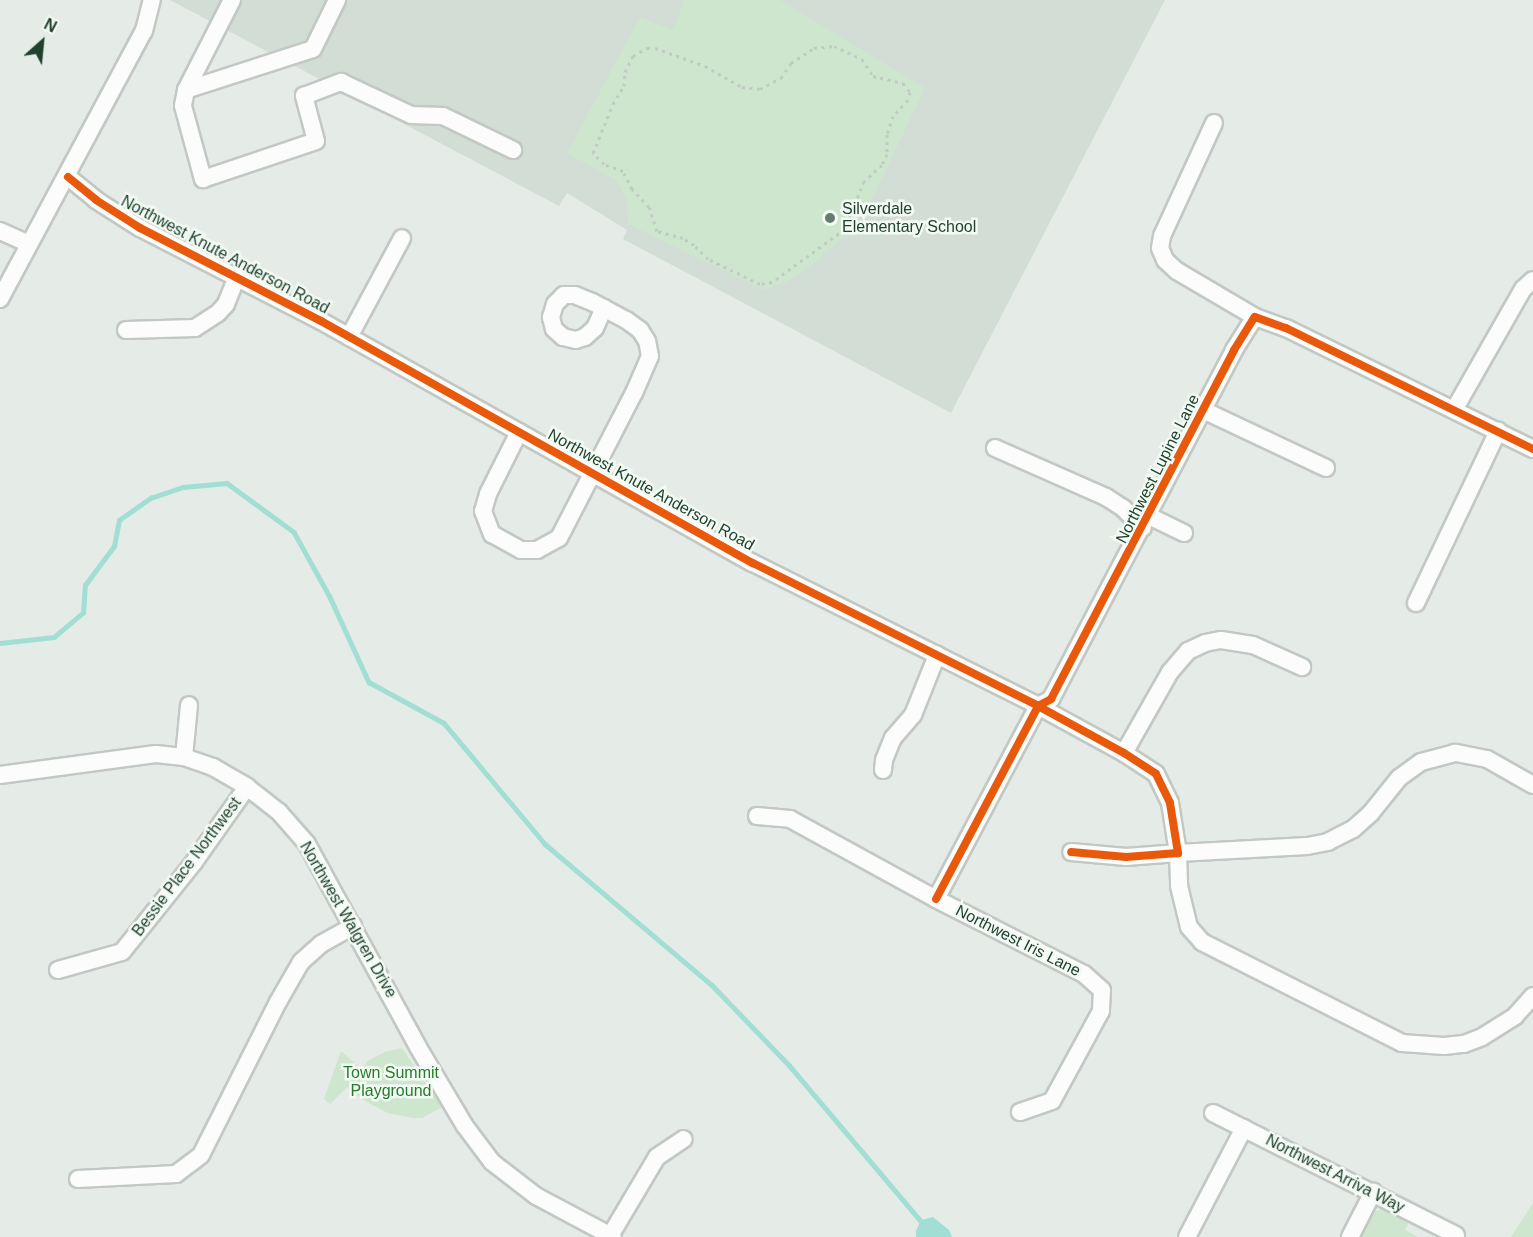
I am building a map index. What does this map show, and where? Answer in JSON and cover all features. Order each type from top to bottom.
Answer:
[{"type":"street","points":[[1,296],[68,177],[144,31],[152,0]]},
{"type":"street","points":[[232,0],[186,90],[183,106],[203,179],[316,141],[304,96],[341,82],[411,116],[443,116],[513,150]]},
{"type":"street","points":[[186,90],[313,49],[337,0]]},
{"type":"street","points":[[1214,123],[1162,236],[1161,255],[1177,271],[1255,317],[1286,328],[1533,448]]},
{"type":"street","name":"Northwest Knute Anderson Road","points":[[68,177],[96,200],[140,228],[349,337],[753,563],[1038,706],[1124,753],[1156,774],[1164,788],[1174,820],[1179,886],[1189,927],[1202,942],[1401,1043],[1444,1046],[1473,1041],[1501,1027],[1527,1005],[1533,996]]},
{"type":"street","points":[[0,231],[29,244]]},
{"type":"street","points":[[349,337],[402,238]]},
{"type":"street","points":[[126,330],[195,328],[218,313],[226,304],[237,277]]},
{"type":"street","points":[[1454,410],[1523,289],[1533,280]]},
{"type":"street","points":[[519,432],[488,494],[483,511],[492,534],[521,550],[537,550],[559,538],[650,356],[647,341],[640,330],[604,308]]},
{"type":"street","name":"Northwest Lupine Lane","points":[[936,899],[1038,706],[1051,699],[1146,522],[1234,350],[1255,317]]},
{"type":"street","points":[[1203,410],[1326,468]]},
{"type":"street","points":[[1416,603],[1498,431]]},
{"type":"street","points":[[995,448],[1106,497],[1146,522],[1184,533]]},
{"type":"street","points":[[1124,753],[1170,672],[1188,651],[1205,643],[1221,640],[1253,645],[1302,667]]},
{"type":"street","points":[[883,770],[884,760],[893,738],[913,715],[937,656]]},
{"type":"street","points":[[184,757],[189,705]]},
{"type":"street","points":[[1071,852],[1126,857],[1306,846],[1328,842],[1353,829],[1371,813],[1400,778],[1421,762],[1455,753],[1487,759],[1533,785]]},
{"type":"street","name":"Northwest Walgren Drive","points":[[0,775],[156,754],[184,757],[213,767],[247,786],[279,812],[307,844],[418,1047],[465,1126],[492,1162],[536,1196],[611,1236]]},
{"type":"street","name":"Bessie Place Northwest","points":[[58,970],[122,952],[194,862],[247,786]]},
{"type":"street","name":"Northwest Iris Lane","points":[[757,816],[790,819],[936,899],[1084,974],[1102,990],[1101,1011],[1052,1101],[1020,1112]]},
{"type":"street","points":[[78,1179],[176,1174],[201,1155],[301,962],[321,944],[353,926]]},
{"type":"street","name":"Northwest Arriva Way","points":[[1213,1113],[1456,1235]]},
{"type":"street","points":[[1187,1237],[1244,1128]]},
{"type":"street","points":[[611,1236],[657,1157],[684,1139]]},
{"type":"street","points":[[1350,1237],[1373,1192]]},
{"type":"path","points":[[834,46],[862,58],[873,76],[903,83],[910,92],[908,100],[893,116],[887,134],[887,154],[882,165],[864,181],[845,229],[784,276],[772,282],[760,284],[708,259],[683,238],[657,231],[649,207],[632,189],[623,171],[604,164],[593,153],[609,113],[624,86],[625,72],[633,56],[647,48],[655,48],[705,66],[742,87],[760,89],[781,78],[792,63],[814,48],[834,46]]},
{"type":"shaded area","name":"Silverdale Elementary School","points":[[170,0],[1165,0],[951,413],[623,239],[627,230],[567,193],[559,206]]},
{"type":"green space","points":[[684,0],[780,0],[925,88],[869,206],[844,237],[810,267],[786,282],[764,290],[628,224],[627,200],[617,181],[567,153],[640,17],[673,30]]},
{"type":"green space","name":"Town Summit Playground","points":[[402,1048],[442,1107],[422,1118],[388,1113],[365,1101],[347,1087],[330,1104],[324,1099],[341,1051],[361,1069],[369,1060],[385,1052]]},
{"type":"green space","points":[[1533,1203],[1533,1237],[1511,1237]]},
{"type":"green space","points":[[1384,1208],[1410,1219],[1405,1230],[1418,1237],[1358,1237],[1372,1213]]},
{"type":"water","points":[[933,1217],[949,1230],[952,1237],[916,1237],[921,1220]]},
{"type":"waterway","points":[[0,643],[54,637],[83,613],[85,585],[114,546],[119,520],[151,498],[183,487],[227,483],[294,532],[330,597],[369,682],[444,723],[545,844],[712,985],[789,1065],[924,1225]]},
{"type":"cycle path","points":[[68,177],[96,200],[140,228],[321,321],[753,563],[1038,706],[1124,753],[1156,774],[1170,803],[1178,853],[1126,857],[1071,852]]},
{"type":"cycle path","points":[[936,899],[1038,706],[1051,699],[1234,350],[1255,317],[1286,328],[1533,449]]},
{"type":"place","name":"Silverdale Elementary School","points":[[830,218]]}]
